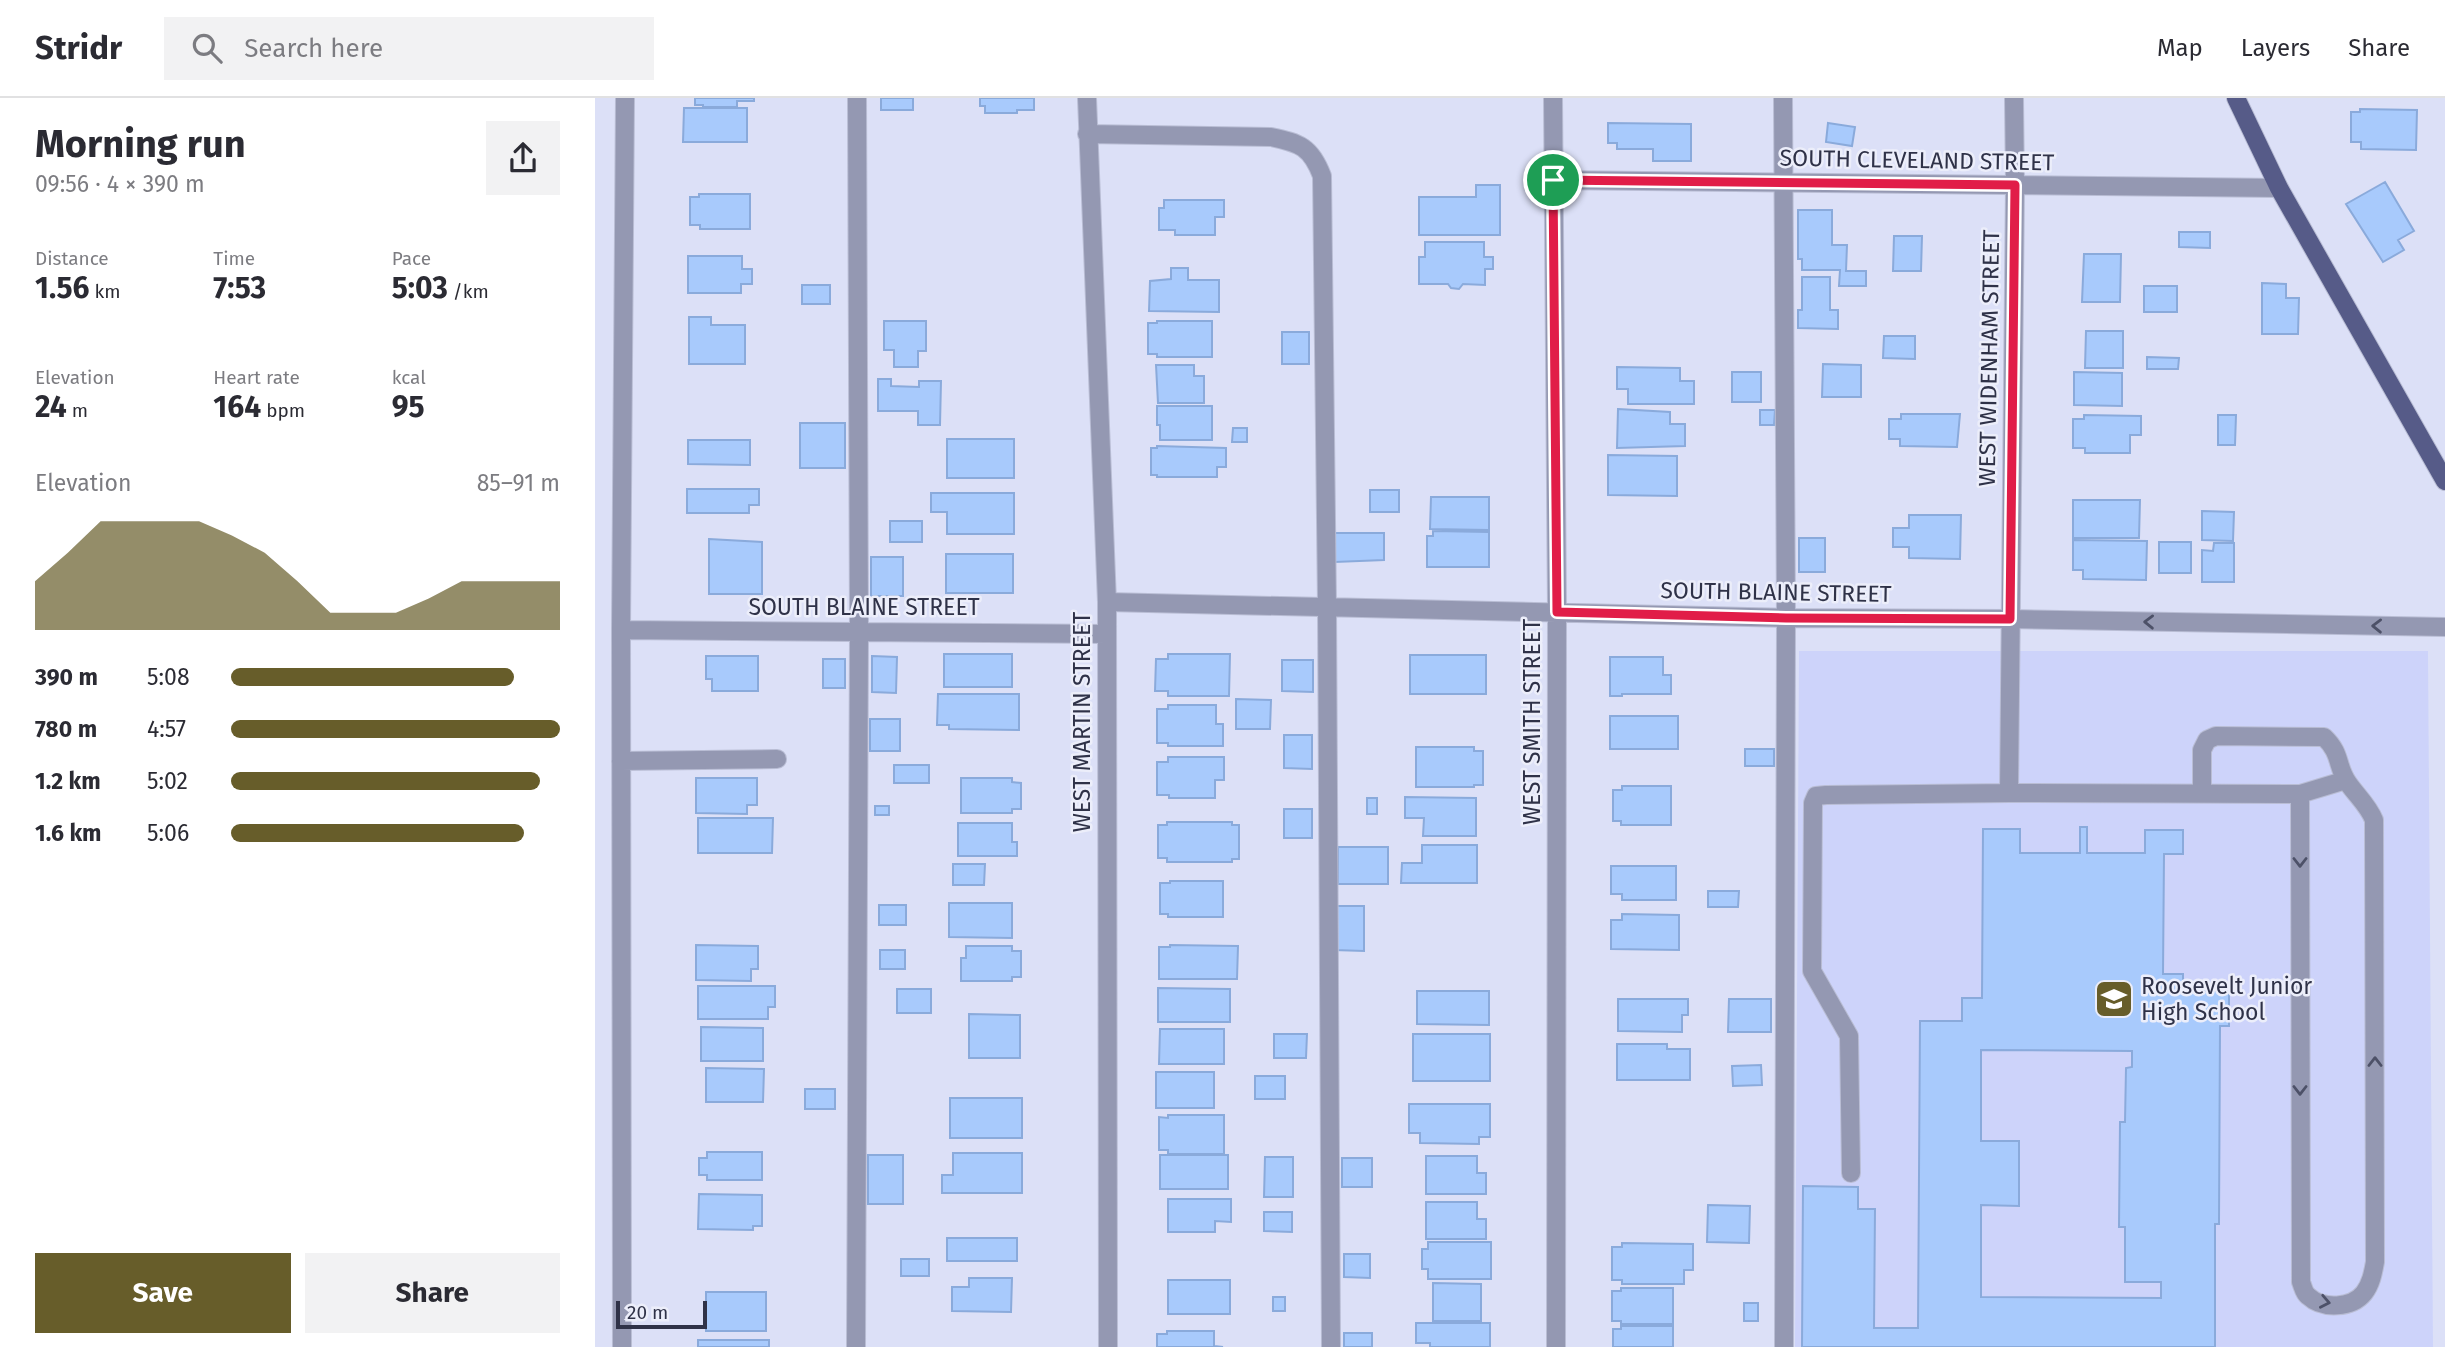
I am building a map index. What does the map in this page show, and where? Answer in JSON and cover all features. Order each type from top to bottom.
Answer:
[{"type":"main road","points":[[2236,98],[2279,188],[2445,481]]},
{"type":"street","points":[[622,1347],[621,630],[625,98]]},
{"type":"street","points":[[856,1347],[859,632],[857,98]]},
{"type":"street","name":"WEST MARTIN STREET","points":[[1087,98],[1107,602],[1108,1347]]},
{"type":"street","name":"WEST SMITH STREET","points":[[1553,98],[1557,612],[1556,1347]]},
{"type":"street","points":[[1783,98],[1786,618],[1784,1347]]},
{"type":"street","name":"WEST WIDENHAM STREET","points":[[2009,793],[2014,98]]},
{"type":"street","points":[[1087,134],[1271,137],[1296,143],[1314,156],[1322,176],[1331,1347]]},
{"type":"street","name":"SOUTH CLEVELAND STREET","points":[[1553,180],[2279,188]]},
{"type":"street","name":"SOUTH BLAINE STREET","points":[[1107,602],[1786,618],[2445,627]]},
{"type":"street","name":"SOUTH BLAINE STREET","points":[[621,630],[1107,634]]},
{"type":"street","points":[[2203,793],[2203,750],[2207,740],[2216,736],[2324,737],[2335,747],[2346,780],[2369,808],[2374,820],[2375,1262],[2372,1278],[2364,1293],[2353,1302],[2340,1305],[2314,1301],[2306,1294],[2301,1282],[2300,794]]},
{"type":"street","points":[[621,761],[778,759]]},
{"type":"street","points":[[1851,1173],[1849,1036],[1812,971],[1813,803],[1817,796],[2009,793],[2300,794],[2346,780]]},
{"type":"shaded area","name":"Roosevelt Junior High School","points":[[1799,651],[2428,651],[2433,1347],[1795,1347]]},
{"type":"building","points":[[695,98],[754,98],[754,101],[737,101],[737,107],[703,107],[695,105]]},
{"type":"building","points":[[881,98],[913,98],[913,110],[881,110]]},
{"type":"building","points":[[980,98],[1034,98],[1034,110],[985,113],[985,106],[980,106]]},
{"type":"building","points":[[684,108],[747,108],[747,142],[683,142]]},
{"type":"building","points":[[2360,109],[2417,110],[2416,150],[2361,149],[2361,142],[2351,142],[2351,112],[2360,112]]},
{"type":"building","points":[[1608,123],[1691,124],[1691,161],[1653,161],[1653,149],[1617,149],[1617,143],[1608,143]]},
{"type":"building","points":[[1828,123],[1855,127],[1852,146],[1826,142]]},
{"type":"building","points":[[2385,182],[2414,231],[2398,240],[2404,250],[2383,262],[2346,204]]},
{"type":"building","points":[[1476,185],[1500,185],[1500,235],[1419,235],[1419,197],[1476,197]]},
{"type":"building","points":[[699,194],[750,194],[750,229],[700,229],[700,225],[690,225],[690,197],[699,197]]},
{"type":"building","points":[[1164,200],[1224,200],[1224,217],[1215,217],[1215,235],[1175,235],[1175,230],[1159,230],[1159,208],[1164,208]]},
{"type":"building","points":[[1798,210],[1832,210],[1832,245],[1847,245],[1846,271],[1866,271],[1866,286],[1839,286],[1840,270],[1802,270],[1802,259],[1798,259]]},
{"type":"building","points":[[2179,232],[2210,232],[2210,248],[2179,247]]},
{"type":"building","points":[[1894,236],[1922,236],[1921,271],[1893,271]]},
{"type":"building","points":[[1425,242],[1484,242],[1484,257],[1493,257],[1493,269],[1485,269],[1485,285],[1463,284],[1459,289],[1451,288],[1448,284],[1419,284],[1419,257],[1425,257]]},
{"type":"building","points":[[2084,254],[2121,254],[2120,302],[2082,302]]},
{"type":"building","points":[[688,256],[742,256],[742,269],[752,269],[752,284],[741,284],[741,293],[688,293]]},
{"type":"building","points":[[1171,268],[1188,268],[1188,280],[1219,280],[1219,312],[1149,311],[1150,281],[1171,279]]},
{"type":"building","points":[[1802,277],[1830,277],[1830,310],[1838,310],[1838,329],[1798,328],[1798,310],[1802,310]]},
{"type":"building","points":[[2262,283],[2286,284],[2286,298],[2299,298],[2298,334],[2262,334]]},
{"type":"building","points":[[802,285],[830,285],[830,304],[802,304]]},
{"type":"building","points":[[2144,286],[2177,286],[2177,312],[2144,312]]},
{"type":"building","points":[[689,317],[711,317],[711,325],[745,325],[745,364],[689,364]]},
{"type":"building","points":[[884,321],[926,321],[926,351],[918,351],[918,367],[894,367],[894,350],[884,350]]},
{"type":"building","points":[[1212,321],[1212,357],[1157,357],[1157,354],[1148,354],[1148,323]]},
{"type":"building","points":[[2086,331],[2123,331],[2123,368],[2085,368]]},
{"type":"building","points":[[1282,332],[1309,332],[1309,364],[1282,364]]},
{"type":"building","points":[[1884,336],[1915,336],[1915,359],[1883,358]]},
{"type":"building","points":[[2147,357],[2179,358],[2178,369],[2147,369]]},
{"type":"building","points":[[1823,364],[1861,365],[1861,397],[1822,397]]},
{"type":"building","points":[[1156,365],[1194,365],[1194,376],[1204,376],[1204,403],[1158,403]]},
{"type":"building","points":[[1617,367],[1680,368],[1680,381],[1694,381],[1694,404],[1628,404],[1628,389],[1617,389]]},
{"type":"building","points":[[1732,372],[1761,372],[1761,402],[1732,402]]},
{"type":"building","points":[[2074,372],[2122,373],[2122,406],[2074,405]]},
{"type":"building","points":[[878,379],[891,379],[891,386],[919,387],[919,381],[941,381],[940,425],[918,425],[918,411],[878,411]]},
{"type":"building","points":[[1157,406],[1212,406],[1212,440],[1160,440]]},
{"type":"building","points":[[1618,409],[1670,412],[1670,424],[1685,424],[1685,446],[1617,448]]},
{"type":"building","points":[[1760,410],[1775,410],[1774,425],[1760,425]]},
{"type":"building","points":[[1901,414],[1960,414],[1957,447],[1900,446],[1900,439],[1889,439],[1889,419],[1901,419]]},
{"type":"building","points":[[2084,415],[2141,416],[2141,435],[2130,435],[2130,453],[2085,453],[2085,448],[2073,448],[2073,419],[2084,419]]},
{"type":"building","points":[[2218,415],[2236,415],[2235,445],[2218,445]]},
{"type":"building","points":[[800,423],[845,423],[845,468],[800,468]]},
{"type":"building","points":[[1233,428],[1247,428],[1247,442],[1232,442]]},
{"type":"building","points":[[947,439],[1014,439],[1014,478],[947,478]]},
{"type":"building","points":[[688,440],[750,440],[750,465],[688,464]]},
{"type":"building","points":[[1151,448],[1226,448],[1226,467],[1217,467],[1217,477],[1157,477],[1151,475]]},
{"type":"building","points":[[1608,455],[1677,456],[1677,496],[1608,495]]},
{"type":"building","points":[[687,489],[759,489],[759,505],[749,505],[749,513],[687,513]]},
{"type":"building","points":[[1370,490],[1399,490],[1399,512],[1370,512]]},
{"type":"building","points":[[931,493],[1014,493],[1014,534],[947,534],[947,512],[931,512]]},
{"type":"building","points":[[1431,497],[1489,497],[1489,530],[1430,529]]},
{"type":"building","points":[[2073,500],[2140,500],[2139,538],[2073,538]]},
{"type":"building","points":[[2202,511],[2234,512],[2233,541],[2202,540]]},
{"type":"building","points":[[1909,515],[1961,515],[1960,559],[1909,558],[1909,547],[1893,547],[1893,528],[1909,528]]},
{"type":"building","points":[[890,521],[922,521],[922,542],[890,542]]},
{"type":"building","points":[[1433,531],[1489,532],[1489,567],[1427,567],[1427,536],[1433,536]]},
{"type":"building","points":[[1335,533],[1384,533],[1384,560],[1335,562]]},
{"type":"building","points":[[1799,538],[1825,538],[1825,572],[1799,572]]},
{"type":"building","points":[[709,539],[762,542],[762,594],[709,594]]},
{"type":"building","points":[[2073,540],[2147,541],[2146,580],[2083,579],[2083,570],[2073,570]]},
{"type":"building","points":[[2159,542],[2191,542],[2191,573],[2159,573]]},
{"type":"building","points":[[2214,543],[2234,543],[2234,582],[2202,582],[2202,550],[2213,551]]},
{"type":"building","points":[[946,554],[1013,554],[1013,593],[946,593]]},
{"type":"building","points":[[871,557],[903,557],[903,596],[871,596]]},
{"type":"building","points":[[944,654],[1012,654],[1012,687],[944,687]]},
{"type":"building","points":[[1168,654],[1230,654],[1229,696],[1168,696],[1168,691],[1155,691],[1156,659],[1168,659]]},
{"type":"building","points":[[1410,655],[1486,655],[1486,694],[1410,694]]},
{"type":"building","points":[[706,656],[758,656],[758,691],[712,691],[712,679],[706,679]]},
{"type":"building","points":[[872,656],[897,657],[896,693],[872,692]]},
{"type":"building","points":[[1610,657],[1663,657],[1663,675],[1671,675],[1671,694],[1610,696]]},
{"type":"building","points":[[823,659],[845,659],[845,688],[823,688]]},
{"type":"building","points":[[1282,660],[1313,660],[1313,692],[1282,691]]},
{"type":"building","points":[[938,694],[1019,694],[1019,730],[949,729],[949,725],[937,725]]},
{"type":"building","points":[[1236,699],[1271,700],[1270,729],[1236,729]]},
{"type":"building","points":[[1168,705],[1216,705],[1216,724],[1223,724],[1223,746],[1168,746],[1168,743],[1157,743],[1157,709],[1168,709]]},
{"type":"building","points":[[1610,716],[1678,716],[1678,749],[1610,749]]},
{"type":"building","points":[[870,719],[900,719],[900,751],[870,751]]},
{"type":"building","points":[[1284,735],[1312,735],[1312,769],[1284,768]]},
{"type":"building","points":[[1416,747],[1474,747],[1474,751],[1483,751],[1483,785],[1416,787]]},
{"type":"building","points":[[1745,749],[1774,749],[1774,766],[1745,766]]},
{"type":"building","points":[[1168,757],[1224,757],[1224,780],[1215,780],[1215,798],[1169,798],[1169,795],[1157,795],[1157,762],[1168,762]]},
{"type":"building","points":[[894,765],[929,765],[929,783],[894,783]]},
{"type":"building","points":[[696,778],[757,778],[757,805],[747,805],[747,814],[696,813]]},
{"type":"building","points":[[961,778],[1012,778],[1012,782],[1021,783],[1021,809],[1012,809],[1012,813],[961,813]]},
{"type":"building","points":[[1622,786],[1671,786],[1671,825],[1621,825],[1621,821],[1613,821],[1613,790],[1622,790]]},
{"type":"building","points":[[1405,797],[1476,798],[1476,836],[1423,836],[1424,818],[1405,818]]},
{"type":"building","points":[[1367,798],[1377,798],[1377,814],[1367,814]]},
{"type":"building","points":[[875,806],[889,806],[889,815],[875,815]]},
{"type":"building","points":[[1284,809],[1312,809],[1312,838],[1284,838]]},
{"type":"building","points":[[698,818],[773,818],[772,853],[698,853]]},
{"type":"building","points":[[1167,822],[1232,822],[1232,825],[1239,825],[1239,859],[1232,859],[1232,862],[1167,862],[1167,858],[1158,858],[1158,825],[1167,825]]},
{"type":"building","points":[[958,823],[1012,823],[1012,842],[1017,842],[1017,856],[958,856]]},
{"type":"building","points":[[2080,827],[2087,827],[2087,853],[2145,853],[2145,830],[2183,830],[2183,854],[2164,854],[2163,974],[2183,974],[2183,988],[2229,991],[2229,1026],[2220,1026],[2215,1347],[1802,1347],[1803,1186],[1858,1187],[1858,1209],[1875,1209],[1874,1328],[1918,1328],[1920,1021],[1962,1021],[1962,998],[1982,998],[1983,829],[2020,829],[2020,853],[2080,853]],"holes":[[[1981,1050],[2132,1051],[2132,1067],[2126,1068],[2125,1122],[2120,1122],[2119,1227],[2125,1227],[2125,1282],[2161,1282],[2161,1298],[1981,1297],[1981,1205],[2019,1206],[2019,1141],[1981,1141]]]},
{"type":"building","points":[[1422,845],[1477,845],[1477,883],[1401,883],[1402,863],[1422,863]]},
{"type":"building","points":[[1338,847],[1388,847],[1388,884],[1338,884]]},
{"type":"building","points":[[953,864],[985,864],[984,885],[953,885]]},
{"type":"building","points":[[1611,866],[1676,866],[1676,900],[1622,900],[1622,894],[1611,894]]},
{"type":"building","points":[[1223,881],[1223,917],[1168,917],[1168,914],[1160,914],[1160,883]]},
{"type":"building","points":[[1708,891],[1739,891],[1738,907],[1708,907]]},
{"type":"building","points":[[949,903],[1012,903],[1012,938],[949,937]]},
{"type":"building","points":[[879,905],[906,905],[906,925],[879,925]]},
{"type":"building","points":[[1334,906],[1364,906],[1364,951],[1334,950]]},
{"type":"building","points":[[1622,914],[1679,915],[1679,950],[1611,949],[1611,920],[1622,920]]},
{"type":"building","points":[[696,945],[758,946],[758,969],[751,969],[751,981],[696,980]]},
{"type":"building","points":[[966,946],[1012,946],[1012,951],[1021,951],[1021,977],[1012,977],[1012,981],[961,981],[961,958],[966,958]]},
{"type":"building","points":[[1238,946],[1237,979],[1159,979],[1159,947]]},
{"type":"building","points":[[880,950],[905,950],[905,969],[880,969]]},
{"type":"building","points":[[698,986],[775,986],[775,1007],[768,1007],[768,1019],[698,1019]]},
{"type":"building","points":[[1158,988],[1230,989],[1230,1022],[1158,1022]]},
{"type":"building","points":[[897,989],[931,989],[931,1013],[897,1013]]},
{"type":"building","points":[[1417,991],[1489,991],[1489,1025],[1417,1024]]},
{"type":"building","points":[[1618,999],[1688,999],[1688,1015],[1682,1015],[1682,1032],[1618,1031]]},
{"type":"building","points":[[1729,999],[1771,999],[1771,1032],[1728,1032]]},
{"type":"building","points":[[969,1014],[1020,1015],[1020,1058],[969,1058]]},
{"type":"building","points":[[701,1027],[763,1028],[763,1061],[701,1061]]},
{"type":"building","points":[[1160,1029],[1224,1029],[1224,1064],[1159,1064]]},
{"type":"building","points":[[1274,1034],[1307,1034],[1306,1058],[1274,1058]]},
{"type":"building","points":[[1413,1034],[1490,1034],[1490,1081],[1413,1081]]},
{"type":"building","points":[[1617,1044],[1667,1044],[1667,1049],[1690,1049],[1690,1080],[1617,1080]]},
{"type":"building","points":[[1761,1065],[1762,1085],[1733,1086],[1732,1066]]},
{"type":"building","points":[[706,1068],[764,1069],[763,1102],[706,1102]]},
{"type":"building","points":[[1156,1072],[1214,1072],[1214,1108],[1156,1108]]},
{"type":"building","points":[[1255,1076],[1285,1076],[1285,1099],[1255,1099]]},
{"type":"building","points":[[805,1089],[835,1089],[835,1109],[805,1109]]},
{"type":"building","points":[[950,1098],[1022,1098],[1022,1138],[950,1138]]},
{"type":"building","points":[[1409,1104],[1490,1104],[1490,1137],[1479,1137],[1479,1144],[1420,1143],[1420,1133],[1409,1133]]},
{"type":"building","points":[[1168,1115],[1224,1115],[1224,1154],[1168,1154],[1168,1150],[1159,1150],[1159,1117],[1168,1118]]},
{"type":"building","points":[[707,1152],[762,1152],[762,1180],[707,1180],[707,1175],[699,1175],[699,1158],[707,1158]]},
{"type":"building","points":[[953,1153],[1022,1153],[1022,1193],[942,1193],[942,1175],[953,1175]]},
{"type":"building","points":[[868,1155],[903,1155],[903,1204],[868,1204]]},
{"type":"building","points":[[1160,1155],[1228,1155],[1228,1189],[1160,1189]]},
{"type":"building","points":[[1426,1156],[1477,1156],[1477,1173],[1486,1173],[1486,1194],[1426,1194]]},
{"type":"building","points":[[1265,1157],[1293,1157],[1293,1197],[1264,1197]]},
{"type":"building","points":[[1342,1158],[1372,1158],[1372,1187],[1342,1187]]},
{"type":"building","points":[[699,1194],[762,1195],[762,1226],[753,1226],[753,1230],[698,1229]]},
{"type":"building","points":[[1168,1199],[1231,1199],[1231,1222],[1215,1221],[1215,1232],[1168,1232]]},
{"type":"building","points":[[1426,1202],[1477,1202],[1477,1219],[1486,1219],[1486,1239],[1426,1239]]},
{"type":"building","points":[[1708,1205],[1750,1206],[1749,1243],[1707,1242]]},
{"type":"building","points":[[1264,1212],[1292,1212],[1292,1232],[1264,1231]]},
{"type":"building","points":[[947,1238],[1017,1238],[1017,1261],[947,1261]]},
{"type":"building","points":[[1428,1242],[1491,1242],[1491,1279],[1428,1279],[1428,1269],[1422,1269],[1422,1249],[1428,1249]]},
{"type":"building","points":[[1622,1243],[1693,1244],[1693,1270],[1684,1270],[1684,1284],[1622,1284],[1622,1280],[1612,1280],[1612,1247],[1622,1247]]},
{"type":"building","points":[[1344,1254],[1370,1254],[1370,1278],[1344,1277]]},
{"type":"building","points":[[901,1259],[929,1259],[929,1276],[901,1276]]},
{"type":"building","points":[[969,1278],[1012,1278],[1011,1312],[952,1311],[952,1287],[969,1287]]},
{"type":"building","points":[[1168,1280],[1230,1280],[1230,1314],[1168,1314]]},
{"type":"building","points":[[1433,1283],[1481,1284],[1481,1321],[1433,1321]]},
{"type":"building","points":[[1621,1288],[1673,1288],[1673,1324],[1621,1324],[1621,1321],[1612,1321],[1612,1291],[1621,1291]]},
{"type":"building","points":[[706,1292],[766,1292],[766,1331],[706,1331]]},
{"type":"building","points":[[1273,1297],[1285,1297],[1285,1311],[1273,1311]]},
{"type":"building","points":[[1744,1303],[1758,1303],[1758,1321],[1744,1321]]},
{"type":"building","points":[[1416,1323],[1490,1323],[1490,1347],[1430,1347],[1430,1343],[1416,1343]]},
{"type":"building","points":[[1621,1326],[1673,1326],[1673,1347],[1613,1347],[1613,1329],[1621,1329]]},
{"type":"building","points":[[1167,1331],[1214,1331],[1214,1346],[1223,1347],[1157,1347],[1157,1334],[1167,1334]]},
{"type":"building","points":[[1344,1333],[1372,1333],[1372,1347],[1344,1347]]},
{"type":"building","points":[[698,1340],[769,1340],[769,1347],[698,1347]]},
{"type":"place","name":"Roosevelt Junior High School","points":[[2114,999]]},
{"type":"route","points":[[1553,180],[2015,185],[2010,619],[1786,618],[1557,612],[1553,180]]}]
